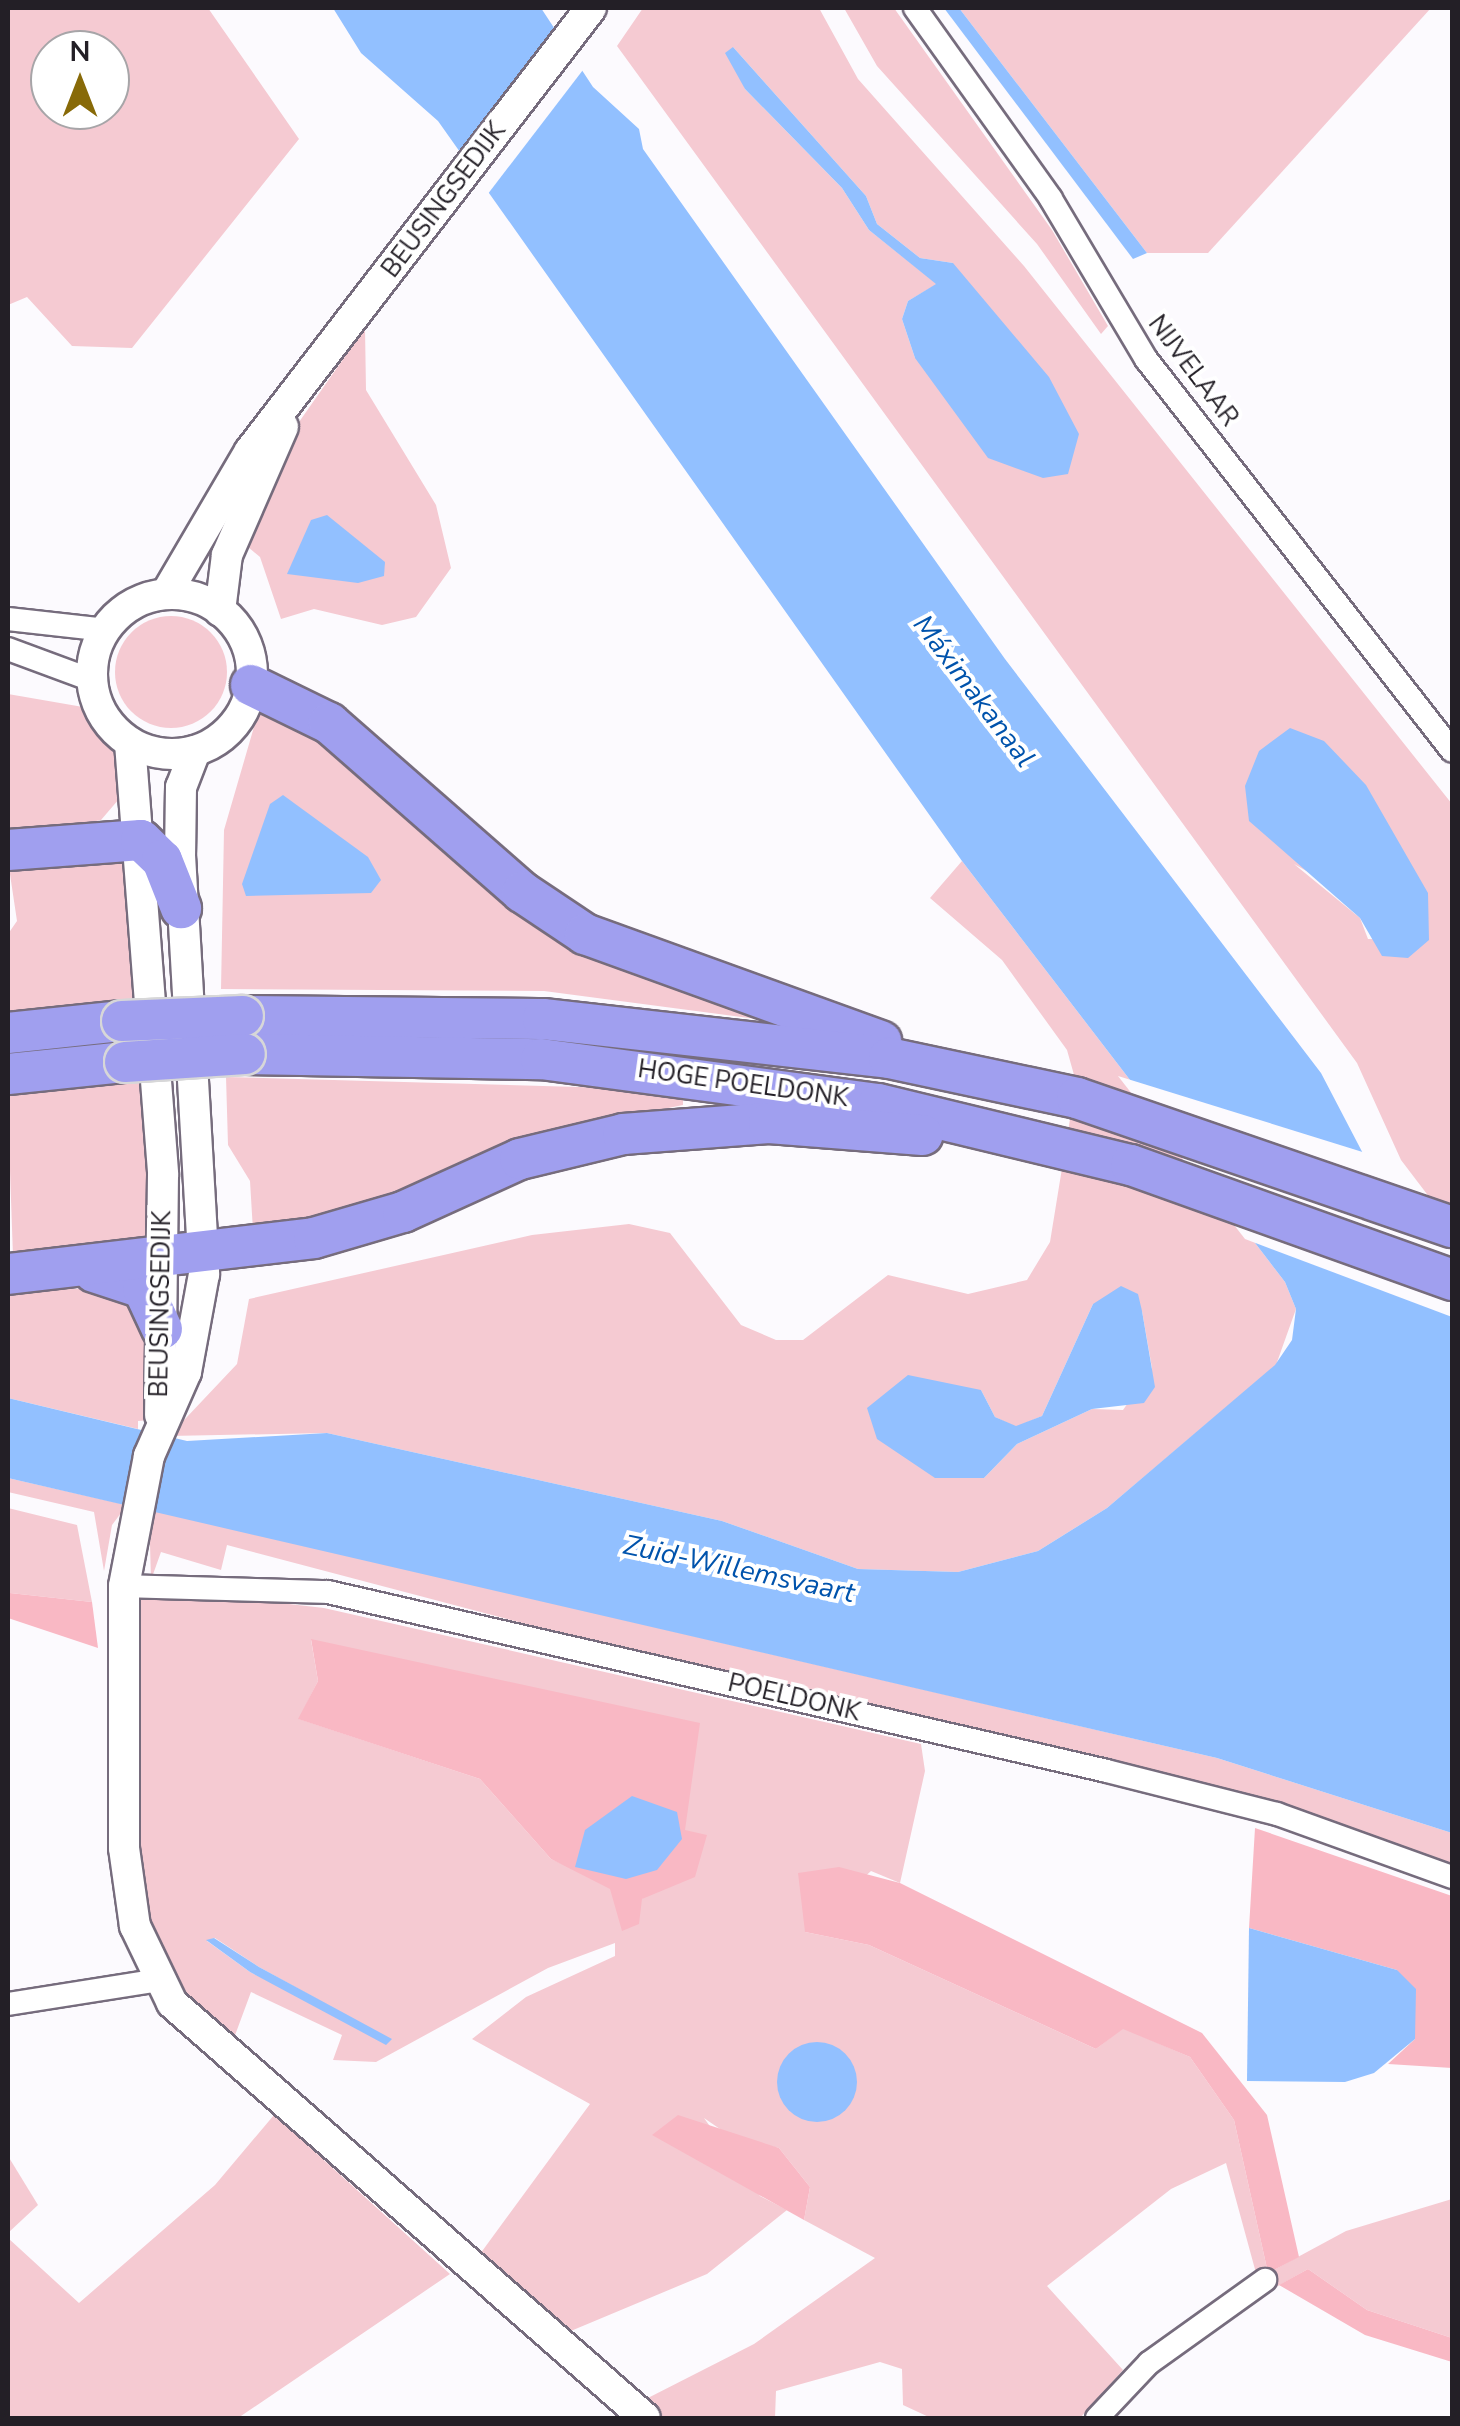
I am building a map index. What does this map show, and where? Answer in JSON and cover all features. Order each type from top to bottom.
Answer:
[{"type":"highway","points":[[252,685],[329,723],[522,892],[585,934],[944,1069]]},
{"type":"highway","points":[[8,850],[142,840],[162,860],[182,908]]},
{"type":"highway","name":"HOGE POELDONK","points":[[8,1074],[125,1062],[244,1035],[543,1019],[944,1069],[1251,1150],[1450,1225]]},
{"type":"highway","name":"HOGE POELDONK","points":[[8,1033],[122,1021],[445,1054],[690,1073],[1002,1130],[1236,1200],[1452,1280]]},
{"type":"highway","points":[[8,1274],[204,1256],[359,1228],[520,1159],[623,1134],[769,1123],[940,1136],[1002,1130]]},
{"type":"highway","points":[[80,1270],[132,1280],[162,1329]]},
{"type":"street","name":"BEUSINGSEDIJK","points":[[166,594],[250,451],[299,393],[590,8]]},
{"type":"street","name":"NIJVELAAR","points":[[916,8],[1051,199],[1146,359],[1452,750]]},
{"type":"street","name":"BEUSINGSEDIJK","points":[[220,610],[227,555],[299,393]]},
{"type":"street","points":[[166,594],[220,610],[246,644],[252,685],[233,726],[195,751],[130,742],[98,705],[92,680],[106,630],[138,602],[166,594]]},
{"type":"street","points":[[8,619],[106,630]]},
{"type":"street","points":[[8,649],[92,680]]},
{"type":"street","name":"BEUSINGSEDIJK","points":[[130,742],[142,840],[164,1259],[160,1423]]},
{"type":"street","name":"BEUSINGSEDIJK","points":[[160,1423],[196,1336],[204,1256],[182,908],[180,798],[195,751]]},
{"type":"street","points":[[160,1423],[138,1508],[124,1586],[126,1887],[154,1981],[645,2418]]},
{"type":"street","name":"POELDONK","points":[[124,1586],[328,1592],[1145,1780],[1276,1814],[1452,1876]]},
{"type":"street","points":[[8,2004],[154,1981]]},
{"type":"street","points":[[1097,2418],[1150,2362],[1265,2280]]},
{"type":"shaded area","points":[[8,8],[208,8],[299,139],[132,348],[72,346],[27,297],[8,305]]},
{"type":"shaded area","points":[[643,8],[819,8],[858,79],[1024,266],[1452,804],[1452,1227],[1401,1160],[1357,1063],[617,46]],"holes":[[[733,47],[866,196],[877,224],[920,258],[953,263],[915,358],[902,319],[908,301],[937,284],[869,230],[842,188],[745,89]],[[1294,864],[1429,940],[1368,939],[1360,918]]]},
{"type":"shaded area","points":[[844,8],[894,8],[1052,230],[1108,326],[1101,334],[1037,244],[877,66]]},
{"type":"shaded area","points":[[959,8],[1431,8],[1208,253],[1147,253]]},
{"type":"shaded area","points":[[365,328],[366,390],[436,505],[451,568],[416,617],[382,625],[314,609],[281,619],[260,557],[241,541],[292,432]]},
{"type":"shaded area","points":[[171,616],[192,621],[210,633],[222,651],[227,672],[222,693],[210,711],[192,723],[171,728],[150,723],[132,711],[120,693],[115,672],[120,651],[132,633],[150,621]]},
{"type":"shaded area","points":[[8,694],[83,707],[122,754],[119,799],[101,820],[8,839]]},
{"type":"shaded area","points":[[263,696],[302,714],[513,897],[787,1023],[544,991],[221,989],[224,830]]},
{"type":"shaded area","points":[[132,851],[139,999],[8,1013],[8,934],[17,921],[8,861]]},
{"type":"shaded area","points":[[962,861],[1285,1282],[1296,1309],[1276,1365],[1107,1508],[1038,1551],[958,1572],[858,1569],[722,1521],[327,1433],[169,1436],[237,1364],[249,1299],[532,1235],[629,1224],[670,1233],[741,1325],[776,1340],[803,1340],[888,1275],[968,1294],[1027,1280],[1050,1242],[1076,1082],[1067,1050],[1002,960],[930,898]],"holes":[[[1093,1304],[1142,1311],[1152,1368],[1123,1410],[1092,1409],[1017,1444],[984,1478],[981,1390],[995,1417],[1016,1427],[1042,1416]]]},
{"type":"shaded area","points":[[226,1077],[683,1090],[683,1105],[556,1131],[313,1223],[253,1231],[250,1181],[228,1145]]},
{"type":"shaded area","points":[[147,1082],[153,1252],[13,1257],[8,1087]]},
{"type":"shaded area","points":[[114,1287],[151,1322],[150,1420],[138,1421],[138,1429],[8,1398],[8,1292]]},
{"type":"shaded area","points":[[8,1478],[127,1505],[112,1525],[104,1571],[94,1512],[8,1492]]},
{"type":"shaded area","points":[[8,1508],[77,1525],[92,1602],[10,1593],[8,1605]]},
{"type":"shaded area","points":[[149,1509],[1217,1758],[1452,1833],[1452,1869],[227,1545],[221,1570],[161,1552],[151,1580]]},
{"type":"shaded area","points":[[10,1593],[92,1602],[98,1648],[8,1618]]},
{"type":"shaded area","points":[[228,1597],[324,1608],[921,1744],[925,1771],[900,1883],[871,1871],[805,1932],[869,1945],[1096,2049],[1123,2028],[1190,2057],[1234,2120],[1268,2273],[1346,2231],[1452,2199],[1452,2338],[1367,2310],[1308,2269],[1262,2295],[1226,2163],[1171,2189],[1047,2286],[1123,2370],[1080,2418],[931,2418],[903,2405],[902,2369],[880,2362],[776,2391],[775,2418],[661,2418],[642,2401],[754,2344],[875,2258],[804,2220],[810,2187],[779,2148],[733,2138],[704,2118],[760,2196],[787,2210],[707,2274],[566,2333],[480,2254],[590,2104],[472,2039],[526,1997],[615,1956],[615,1943],[548,1968],[376,2062],[333,2060],[342,2035],[251,1992],[234,2038],[181,1991],[149,1932],[138,1862],[138,1600]],"holes":[[[311,1640],[685,1831],[642,1899],[551,1859],[480,1779],[299,1719],[318,1681]],[[215,1938],[259,1967],[391,2040],[250,1972],[207,1941]]]},
{"type":"shaded area","points":[[311,1639],[700,1723],[685,1830],[707,1835],[695,1877],[642,1899],[639,1924],[622,1931],[610,1889],[551,1859],[480,1779],[298,1719],[318,1681]]},
{"type":"shaded area","points":[[1255,1828],[1452,1896],[1452,2068],[1388,2064],[1415,2039],[1397,1970],[1249,1928]]},
{"type":"shaded area","points":[[839,1867],[900,1883],[1202,2033],[1267,2115],[1299,2257],[1268,2273],[1234,2120],[1190,2057],[1123,2029],[1096,2049],[869,1945],[805,1932],[798,1873]]},
{"type":"shaded area","points":[[274,2115],[450,2274],[238,2418],[8,2418],[8,2238],[79,2303],[215,2185]]},
{"type":"shaded area","points":[[678,2115],[779,2148],[810,2187],[804,2220],[652,2135]]},
{"type":"shaded area","points":[[8,2156],[38,2205],[8,2233]]},
{"type":"shaded area","points":[[1308,2269],[1367,2310],[1452,2338],[1452,2362],[1365,2335],[1279,2285]]},
{"type":"water","points":[[333,8],[541,8],[593,87],[639,129],[643,149],[1005,659],[1321,1073],[1369,1165],[1452,1281],[1452,1833],[1217,1758],[8,1478],[8,1398],[187,1441],[327,1433],[722,1521],[858,1569],[958,1572],[1038,1551],[1107,1508],[1275,1365],[1292,1340],[1296,1309],[1285,1282],[962,861],[438,121],[361,53]]},
{"type":"water","points":[[944,8],[959,8],[1147,253],[1133,259]]},
{"type":"water","points":[[733,47],[866,196],[877,224],[920,258],[953,263],[1049,377],[1079,434],[1068,474],[1043,478],[988,458],[915,358],[902,319],[908,301],[936,284],[869,230],[842,188],[745,89],[725,53]]},
{"type":"water","points":[[327,515],[385,562],[384,576],[358,583],[287,574],[311,520]]},
{"type":"water","points":[[1290,728],[1324,741],[1366,785],[1428,893],[1429,940],[1408,958],[1382,956],[1360,918],[1249,821],[1245,786],[1259,751]]},
{"type":"water","points":[[283,795],[368,857],[381,880],[371,893],[246,896],[242,884],[270,804]]},
{"type":"water","points":[[1121,1286],[1138,1294],[1142,1311],[1155,1387],[1144,1403],[1092,1409],[1017,1444],[984,1478],[935,1478],[877,1439],[867,1408],[908,1375],[981,1390],[995,1417],[1016,1426],[1042,1416],[1093,1304]]},
{"type":"water","points":[[632,1796],[677,1812],[682,1839],[657,1870],[626,1879],[575,1867],[585,1830]]},
{"type":"water","points":[[1249,1928],[1397,1970],[1416,1989],[1415,2039],[1374,2073],[1345,2082],[1247,2081]]},
{"type":"water","points":[[214,1938],[259,1967],[392,2039],[386,2045],[250,1972],[206,1940]]},
{"type":"water","points":[[817,2042],[832,2045],[845,2054],[854,2067],[854,2097],[845,2110],[832,2119],[817,2122],[802,2119],[789,2110],[780,2097],[777,2082],[780,2067],[789,2054],[802,2045]]},
{"type":"pier","points":[[558,24],[586,66],[484,199],[456,158]]},
{"type":"pier","points":[[1118,1076],[1369,1154],[1452,1272],[1452,1317],[1245,1239]]},
{"type":"water label","name":"Máximakanaal","points":[[974,691]]},
{"type":"water label","name":"Zuid-Willemsvaart","points":[[739,1569]]}]
